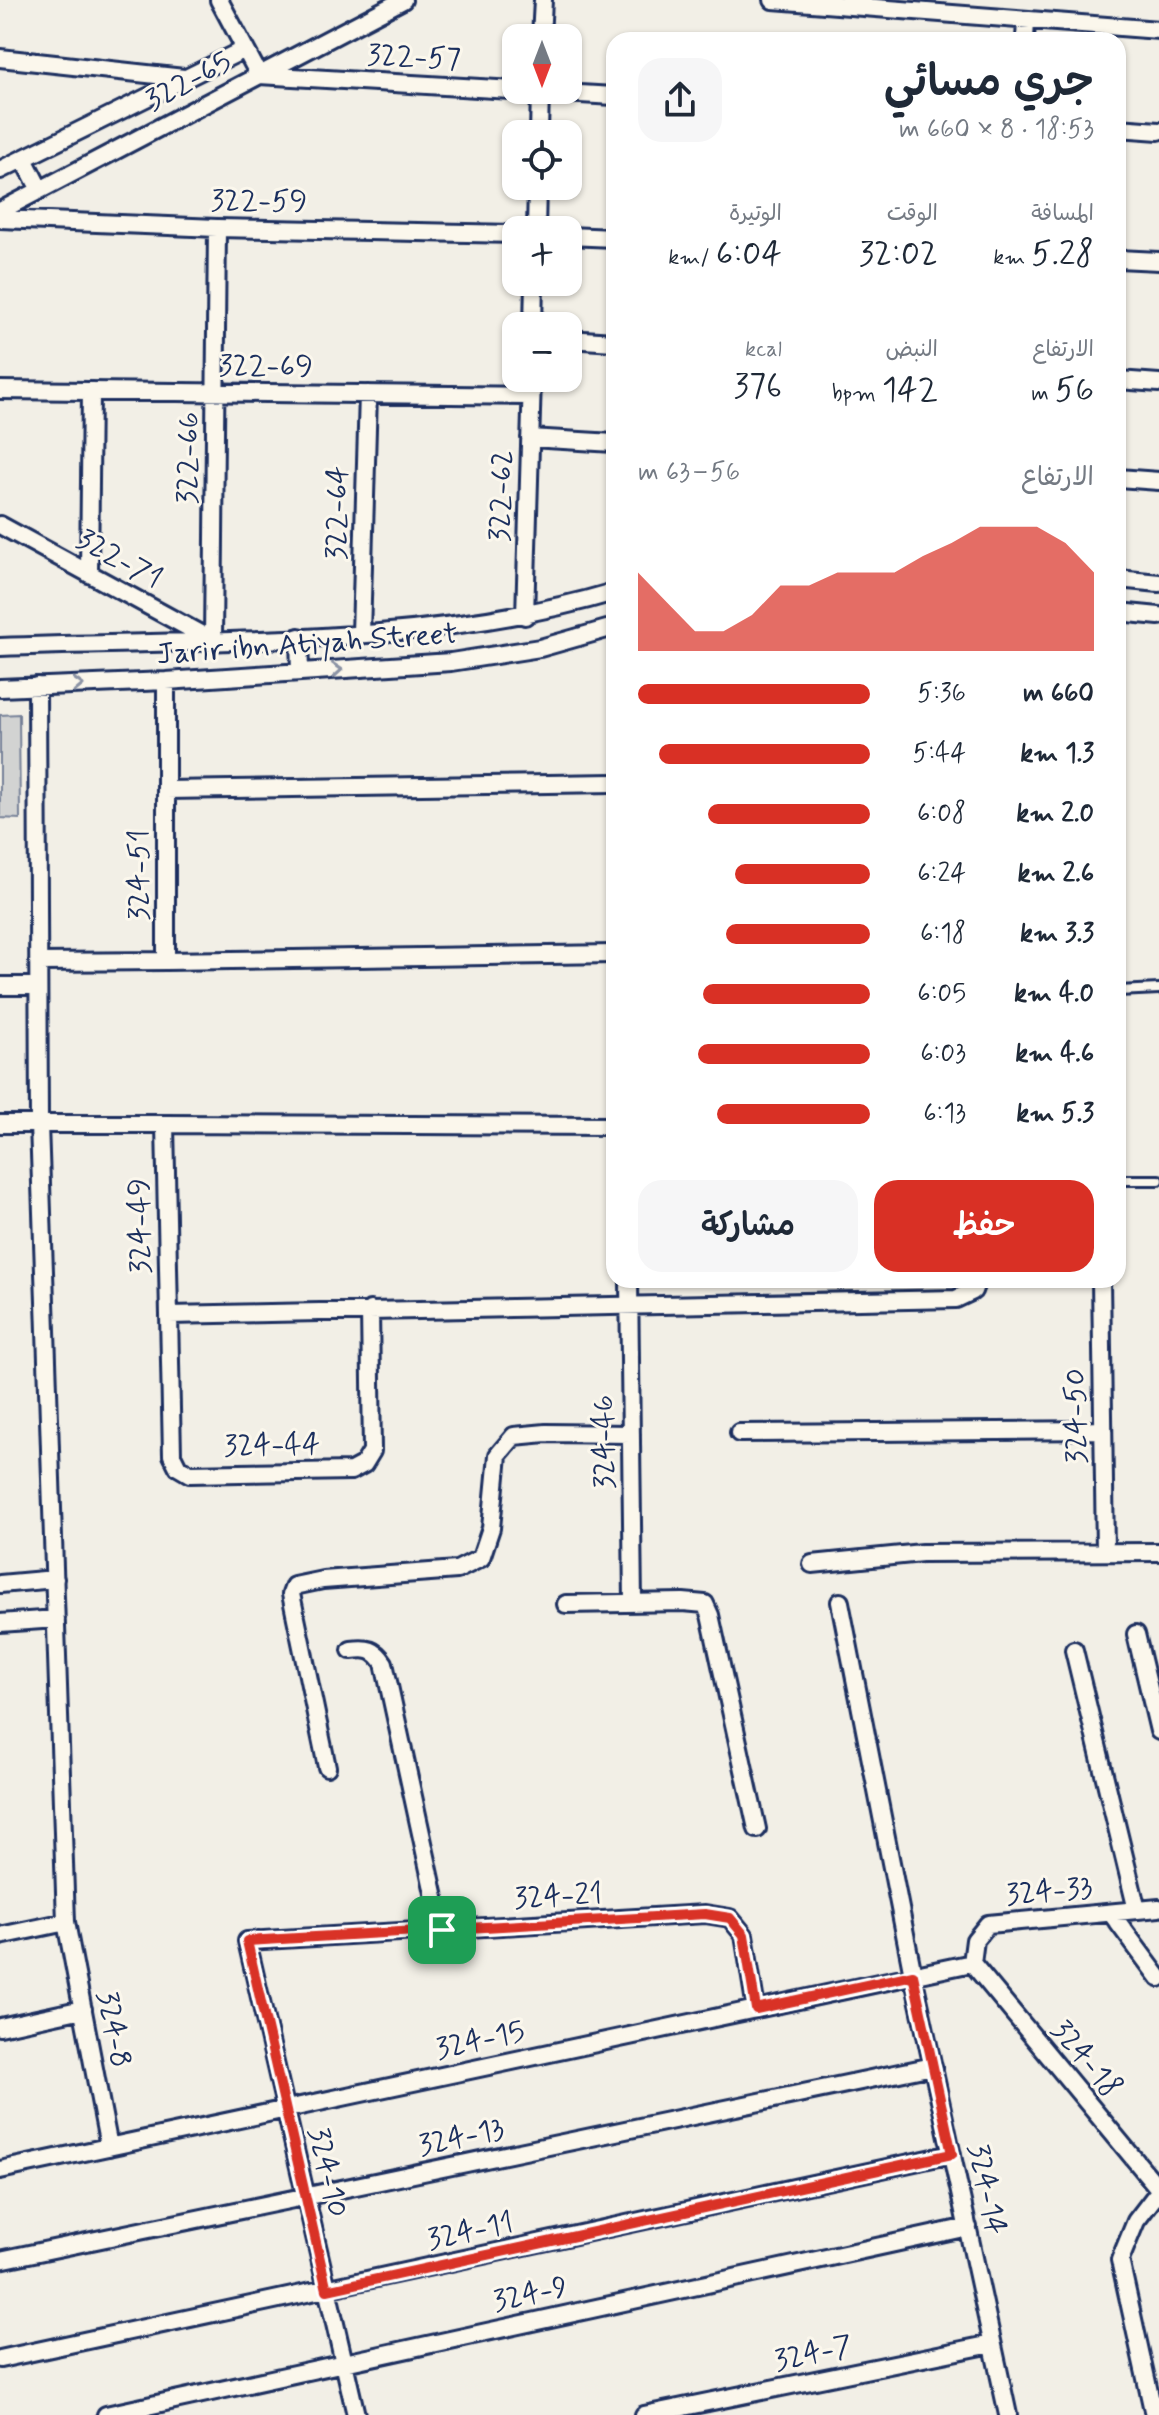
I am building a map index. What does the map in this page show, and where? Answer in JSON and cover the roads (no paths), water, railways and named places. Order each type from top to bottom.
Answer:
[{"type":"street","points":[[219,0],[259,75]]},
{"type":"street","name":"322-65","points":[[0,211],[403,0]]},
{"type":"street","points":[[542,24],[543,0]]},
{"type":"street","points":[[773,0],[932,6],[1026,20],[1159,30]]},
{"type":"street","points":[[1025,32],[1026,20]]},
{"type":"street","name":"322-65","points":[[0,170],[245,49]]},
{"type":"street","points":[[0,58],[185,79]]},
{"type":"street","name":"322-57","points":[[259,75],[502,89]]},
{"type":"street","name":"322-57","points":[[582,94],[606,95]]},
{"type":"street","points":[[1126,129],[1159,131]]},
{"type":"street","points":[[24,159],[40,190]]},
{"type":"street","name":"322-59","points":[[0,219],[217,228],[502,234]]},
{"type":"street","name":"322-66","points":[[213,641],[217,228]]},
{"type":"street","points":[[582,237],[606,238]]},
{"type":"street","points":[[1126,259],[1159,261]]},
{"type":"street","points":[[582,340],[606,341]]},
{"type":"street","points":[[1126,381],[1159,383]]},
{"type":"street","name":"322-69","points":[[0,390],[531,396]]},
{"type":"street","points":[[89,574],[91,391]]},
{"type":"street","name":"322-62","points":[[525,616],[531,392]]},
{"type":"street","name":"322-64","points":[[361,634],[368,394]]},
{"type":"street","points":[[530,438],[606,443]]},
{"type":"street","points":[[1126,479],[1159,481]]},
{"type":"street","name":"322-71","points":[[0,525],[213,641]]},
{"type":"street","points":[[1126,580],[1159,583]]},
{"type":"street","name":"Jarir ibn Atiyah Street","points":[[0,647],[361,634],[525,616],[606,594]]},
{"type":"street","points":[[1126,613],[1159,616]]},
{"type":"street","name":"Jarir ibn Atiyah Street","points":[[0,688],[166,681],[451,662],[540,648],[606,629]]},
{"type":"street","points":[[299,637],[300,672]]},
{"type":"street","points":[[166,681],[166,790]]},
{"type":"street","name":"324-8","points":[[37,686],[39,1124],[66,1922],[109,2147]]},
{"type":"street","name":"324-51","points":[[606,783],[166,790],[166,961],[606,954]]},
{"type":"street","points":[[38,962],[166,961]]},
{"type":"street","points":[[0,986],[38,986]]},
{"type":"street","points":[[0,1124],[606,1126]]},
{"type":"street","name":"324-49","points":[[165,1124],[169,1315],[956,1299],[974,1288]]},
{"type":"street","name":"324-46","points":[[629,1288],[633,1603]]},
{"type":"street","name":"324-50","points":[[1101,1288],[1105,1551]]},
{"type":"street","name":"324-44","points":[[169,1315],[172,1455],[178,1467],[190,1474],[351,1471],[364,1464],[372,1451],[370,1310]]},
{"type":"street","points":[[739,1433],[1103,1430]]},
{"type":"street","points":[[327,1767],[291,1594],[294,1586],[323,1580],[457,1570],[481,1558],[491,1528],[498,1455],[514,1436],[546,1433],[631,1434]]},
{"type":"street","points":[[812,1564],[922,1553],[1159,1552]]},
{"type":"street","points":[[0,1584],[55,1579]]},
{"type":"street","name":"324-14","points":[[840,1602],[913,1975],[1008,2415]]},
{"type":"street","points":[[566,1604],[705,1604],[757,1829]]},
{"type":"street","points":[[0,1623],[56,1619]]},
{"type":"street","points":[[1136,1634],[1159,1731]]},
{"type":"street","points":[[351,1650],[366,1648],[377,1652],[384,1663],[442,1930]]},
{"type":"street","points":[[1074,1650],[1137,1910]]},
{"type":"street","name":"324-33","points":[[972,1963],[975,1940],[988,1924],[1159,1908]]},
{"type":"street","points":[[1111,1913],[1159,1978]]},
{"type":"street","name":"324-21","points":[[247,1941],[705,1914],[730,1918],[744,1935],[756,2009]]},
{"type":"street","points":[[0,1936],[66,1922]]},
{"type":"street","name":"324-10","points":[[247,1941],[356,2415]]},
{"type":"street","name":"324-15","points":[[0,2170],[972,1963]]},
{"type":"street","name":"324-18","points":[[972,1963],[1159,2190]]},
{"type":"street","points":[[0,2027],[83,2009]]},
{"type":"street","name":"324-13","points":[[0,2260],[933,2066]]},
{"type":"street","name":"324-11","points":[[0,2359],[952,2154]]},
{"type":"street","points":[[1154,2415],[1120,2260],[1136,2221],[1159,2190]]},
{"type":"street","name":"324-9","points":[[106,2415],[968,2227]]},
{"type":"street","name":"324-7","points":[[644,2415],[992,2344]]},
{"type":"lane","points":[[1126,991],[1159,989]]},
{"type":"lane","points":[[1126,1180],[1159,1180]]}]
